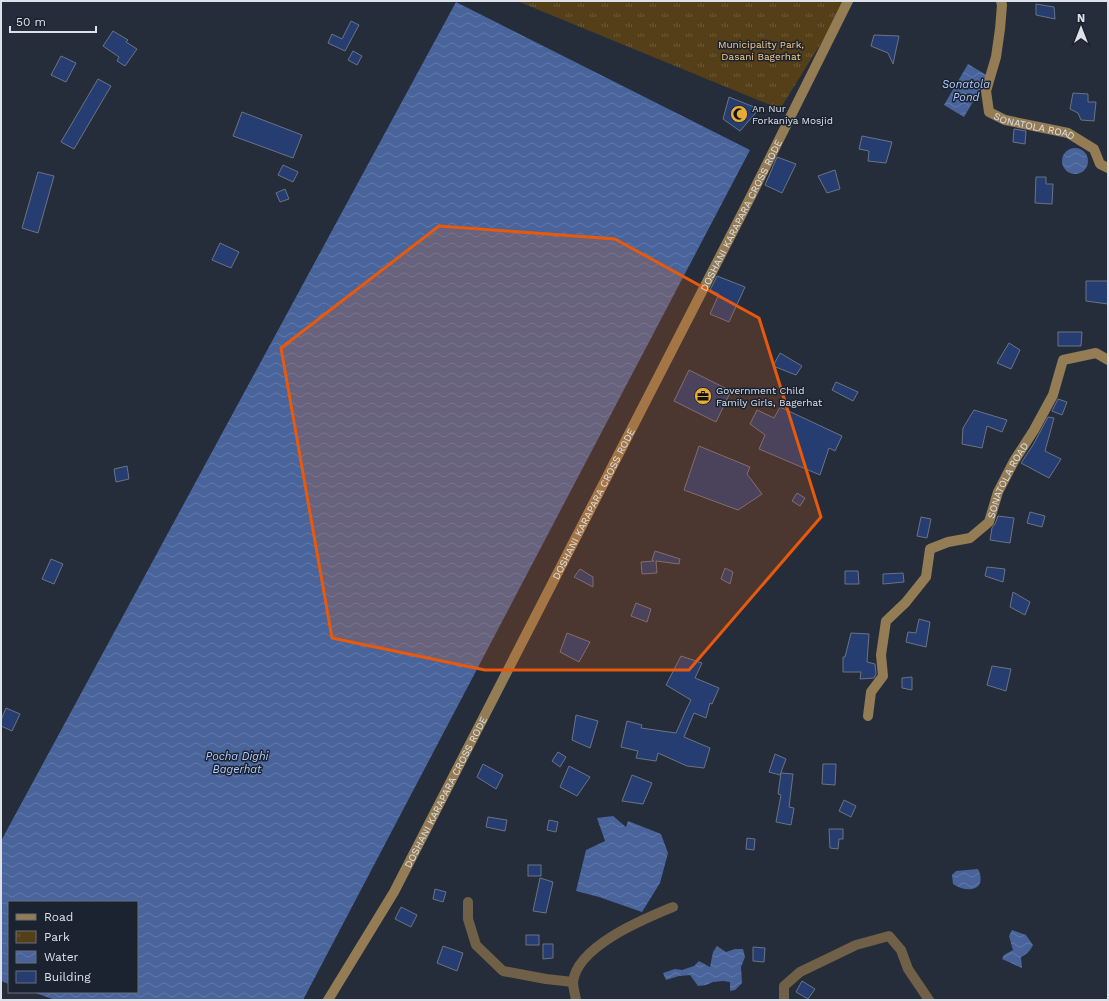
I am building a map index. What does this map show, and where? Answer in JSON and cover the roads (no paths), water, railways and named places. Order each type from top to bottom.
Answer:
[{"type":"street","name":"DOSHANI KARAPARA CROSS RODE","points":[[328,1000],[398,885],[750,198],[848,1]]},
{"type":"street","name":"SONATOLA ROAD","points":[[1001,1],[996,57],[986,91],[988,112],[1005,120],[1068,133],[1094,149],[1100,164],[1108,168]]},
{"type":"street","name":"SONATOLA ROAD","points":[[868,716],[871,692],[883,676],[881,655],[886,621],[906,602],[926,577],[930,549],[948,542],[970,538],[989,522],[998,492],[1053,394],[1063,360],[1096,353],[1108,360]]},
{"type":"street","points":[[468,902],[468,919],[476,945],[503,971],[546,979],[573,982]]},
{"type":"street","points":[[576,1000],[573,982],[580,964],[600,944],[617,933],[655,914],[674,907]]},
{"type":"street","points":[[784,1000],[784,986],[800,972],[856,945],[889,936],[900,950],[908,969],[929,1000]]},
{"type":"water","name":"Pocha Dighi Bagerhat","points":[[456,2],[750,150],[303,1000],[55,1000],[36,993],[138,993],[138,901],[8,901],[8,984],[1,981],[1,841]]},
{"type":"water","name":"Sonatola Pond","points":[[968,64],[988,76],[964,117],[944,105]]},
{"type":"water","points":[[1075,148],[1084,152],[1088,161],[1084,170],[1075,174],[1066,170],[1062,161],[1066,152]]},
{"type":"water","points":[[613,816],[626,827],[628,821],[661,834],[668,853],[660,883],[642,912],[599,897],[576,891],[586,850],[605,841],[597,818]]},
{"type":"water","points":[[978,869],[980,882],[975,888],[965,889],[953,884],[952,875],[956,871]]},
{"type":"water","points":[[1012,930],[1026,935],[1033,945],[1025,955],[1021,957],[1022,968],[1002,959],[1004,955],[1013,950],[1009,936]]},
{"type":"water","points":[[717,946],[726,952],[735,949],[743,949],[745,957],[741,967],[742,983],[735,990],[730,991],[730,982],[723,981],[698,986],[690,975],[679,976],[666,980],[663,973],[675,969],[682,970],[694,966],[699,961],[710,967],[713,952]]},
{"type":"place","name":"An Nur Forkaniya Mosjid","points":[[739,114]]},
{"type":"place","name":"Government Child Family Girls, Bagerhat","points":[[703,396]]},
{"type":"park label","name":"Municipality Park, Dasani Bagerhat","points":[[761,50]]}]
